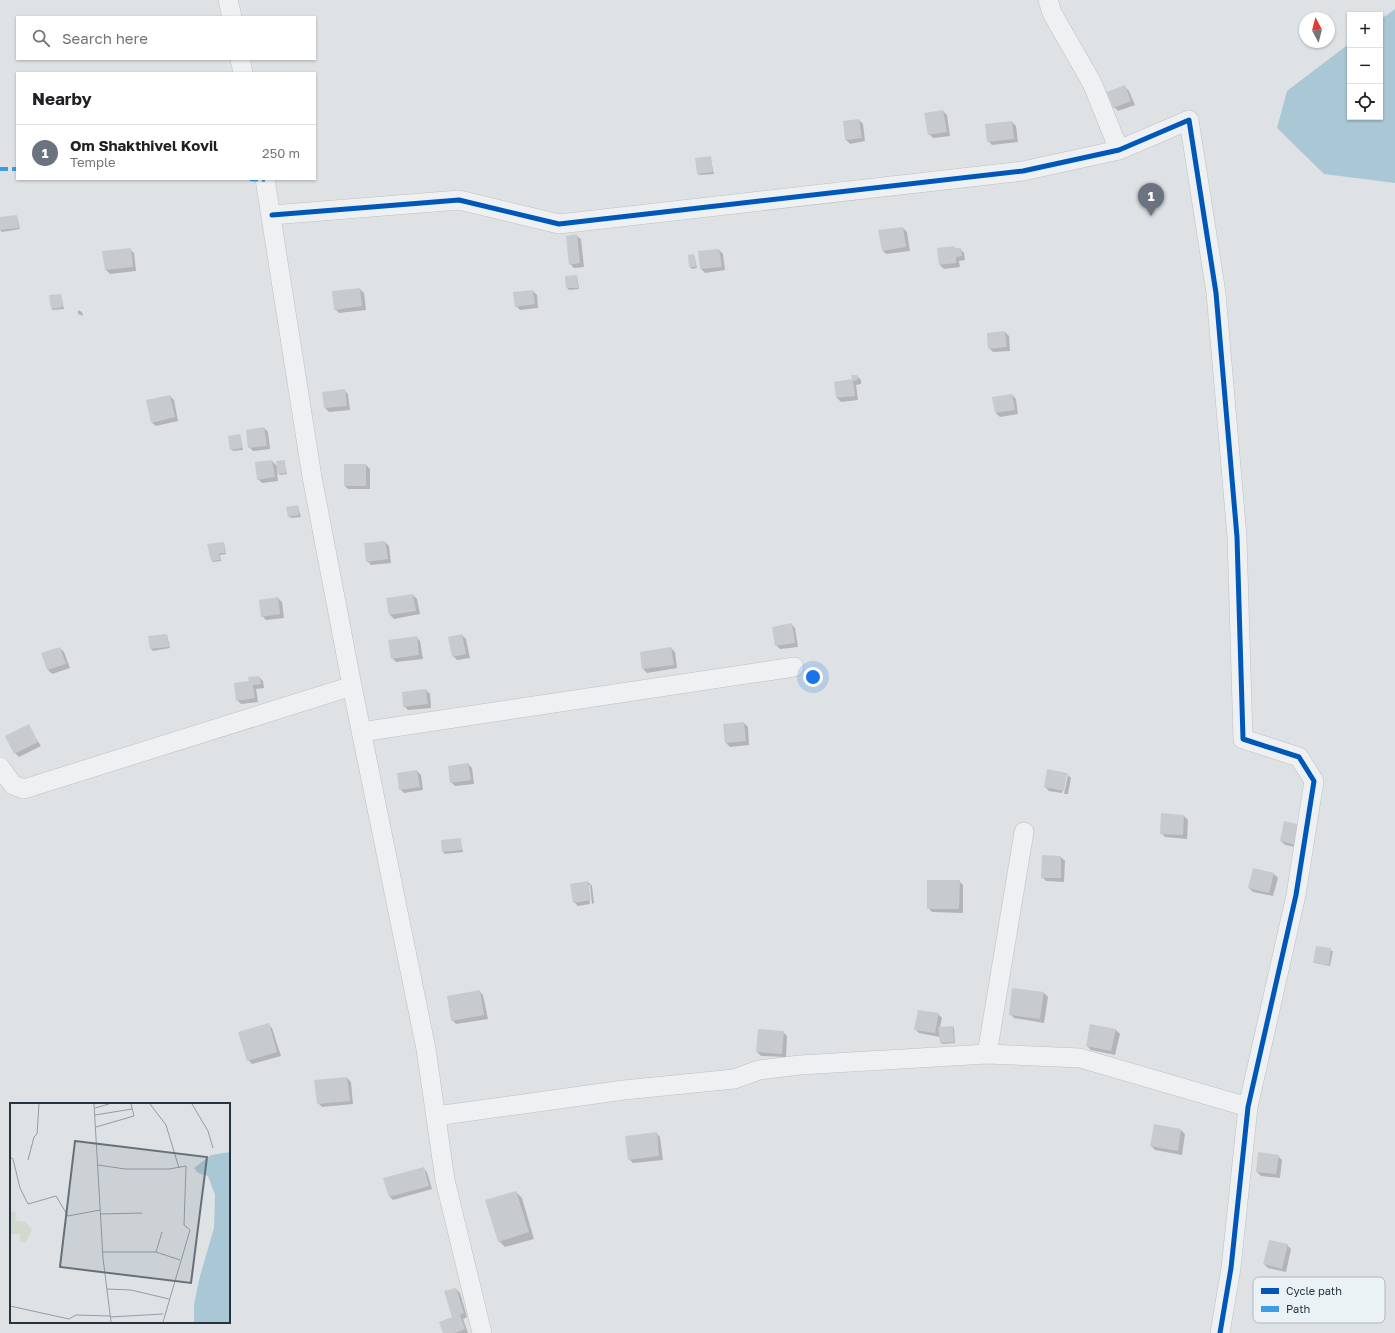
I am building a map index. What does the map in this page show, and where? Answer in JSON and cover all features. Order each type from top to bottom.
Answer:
[{"type":"street","points":[[228,0],[232,16]]},
{"type":"street","points":[[1048,0],[1052,13],[1092,83],[1119,150]]},
{"type":"street","points":[[240,60],[243,72]]},
{"type":"street","points":[[272,215],[459,200],[559,224],[1023,171],[1119,150],[1188,120],[1217,301],[1237,537],[1243,739],[1299,757],[1314,781],[1296,895],[1248,1107],[1231,1268],[1220,1333]]},
{"type":"street","points":[[265,180],[272,215],[312,477],[361,732],[426,1049],[445,1180],[482,1333]]},
{"type":"street","points":[[361,732],[794,667]]},
{"type":"street","points":[[0,767],[13,785],[24,789],[352,686]]},
{"type":"street","points":[[987,1054],[1024,832]]},
{"type":"street","points":[[436,1116],[624,1090],[734,1080],[759,1070],[800,1065],[987,1054],[1080,1058],[1248,1107]]},
{"type":"water","points":[[1395,9],[1395,183],[1324,174],[1277,128],[1287,91],[1347,45],[1347,120],[1383,120],[1383,18]]},
{"type":"building","points":[[1125,85],[1131,101],[1113,108],[1107,92]]},
{"type":"building","points":[[943,110],[947,132],[928,135],[924,113]]},
{"type":"building","points":[[859,119],[862,138],[845,140],[843,121]]},
{"type":"building","points":[[1012,121],[1014,139],[987,142],[985,124]]},
{"type":"building","points":[[711,156],[713,172],[697,174],[695,158]]},
{"type":"building","points":[[17,215],[19,228],[0,230],[0,217]]},
{"type":"building","points":[[903,227],[906,247],[882,251],[878,230]]},
{"type":"building","points":[[577,234],[580,263],[569,265],[566,236]]},
{"type":"building","points":[[954,246],[954,248],[961,248],[962,256],[956,257],[956,263],[939,265],[937,248]]},
{"type":"building","points":[[131,248],[133,267],[105,270],[102,251]]},
{"type":"building","points":[[719,249],[722,267],[700,269],[698,251]]},
{"type":"building","points":[[694,254],[696,267],[689,267],[688,255]]},
{"type":"building","points":[[577,275],[578,288],[566,288],[565,276]]},
{"type":"building","points":[[360,288],[362,306],[334,310],[332,291]]},
{"type":"building","points":[[533,290],[535,304],[515,307],[513,292]]},
{"type":"building","points":[[61,294],[63,307],[51,309],[49,295]]},
{"type":"building","points":[[1005,331],[1007,347],[988,349],[987,333]]},
{"type":"building","points":[[851,375],[857,375],[858,380],[853,381],[855,396],[836,398],[834,382],[852,379]]},
{"type":"building","points":[[345,389],[347,406],[324,408],[322,392]]},
{"type":"building","points":[[1012,394],[1015,410],[995,413],[992,397]]},
{"type":"building","points":[[170,395],[175,417],[151,423],[146,400]]},
{"type":"building","points":[[264,427],[267,446],[248,448],[246,430]]},
{"type":"building","points":[[240,434],[242,448],[230,450],[228,436]]},
{"type":"building","points":[[272,460],[275,477],[257,480],[255,462]]},
{"type":"building","points":[[285,460],[286,473],[277,474],[276,461]]},
{"type":"building","points":[[344,464],[366,464],[366,486],[344,486]]},
{"type":"building","points":[[298,505],[299,515],[288,517],[286,507]]},
{"type":"building","points":[[385,541],[388,559],[366,562],[364,543]]},
{"type":"building","points":[[224,542],[225,553],[219,553],[220,560],[211,561],[207,544]]},
{"type":"building","points":[[413,594],[416,611],[389,615],[386,598]]},
{"type":"building","points":[[278,597],[280,614],[261,617],[259,600]]},
{"type":"building","points":[[792,623],[795,643],[775,646],[772,627]]},
{"type":"building","points":[[167,634],[169,647],[150,649],[148,636]]},
{"type":"building","points":[[462,634],[466,654],[452,657],[448,637]]},
{"type":"building","points":[[417,636],[419,655],[391,659],[388,640]]},
{"type":"building","points":[[60,647],[66,664],[47,670],[41,653]]},
{"type":"building","points":[[671,647],[674,665],[642,669],[640,652]]},
{"type":"building","points":[[259,676],[261,684],[253,685],[255,698],[236,701],[234,683],[249,681],[248,677]]},
{"type":"building","points":[[426,689],[428,704],[403,707],[402,692]]},
{"type":"building","points":[[744,722],[746,741],[725,743],[723,724]]},
{"type":"building","points":[[29,724],[38,742],[14,754],[5,736]]},
{"type":"building","points":[[468,763],[471,780],[450,783],[448,766]]},
{"type":"building","points":[[1047,769],[1067,773],[1064,791],[1044,787]]},
{"type":"building","points":[[417,770],[420,787],[399,790],[397,773]]},
{"type":"building","points":[[1161,813],[1184,815],[1183,835],[1160,834]]},
{"type":"building","points":[[1284,821],[1301,825],[1296,845],[1280,841]]},
{"type":"building","points":[[461,838],[462,850],[442,852],[441,840]]},
{"type":"building","points":[[1042,855],[1061,856],[1061,878],[1041,878]]},
{"type":"building","points":[[1253,868],[1274,873],[1269,893],[1248,888]]},
{"type":"building","points":[[927,880],[960,880],[959,909],[927,909]]},
{"type":"building","points":[[588,881],[591,900],[573,903],[570,884]]},
{"type":"building","points":[[1316,946],[1331,948],[1329,965],[1313,963]]},
{"type":"building","points":[[1012,988],[1044,992],[1040,1019],[1009,1015]]},
{"type":"building","points":[[480,990],[484,1015],[451,1021],[447,996]]},
{"type":"building","points":[[918,1010],[939,1013],[935,1033],[914,1030]]},
{"type":"building","points":[[269,1023],[277,1052],[247,1061],[238,1032]]},
{"type":"building","points":[[1090,1024],[1116,1029],[1111,1051],[1086,1046]]},
{"type":"building","points":[[953,1026],[954,1042],[940,1043],[938,1027]]},
{"type":"building","points":[[758,1029],[784,1031],[782,1054],[756,1052]]},
{"type":"building","points":[[347,1077],[350,1101],[317,1104],[314,1080]]},
{"type":"building","points":[[1154,1124],[1181,1129],[1178,1151],[1150,1146]]},
{"type":"building","points":[[657,1132],[659,1156],[628,1160],[625,1136]]},
{"type":"building","points":[[1258,1152],[1279,1155],[1276,1174],[1256,1172]]},
{"type":"building","points":[[424,1167],[429,1186],[389,1197],[383,1178]]},
{"type":"building","points":[[516,1191],[529,1232],[498,1242],[485,1200]]},
{"type":"building","points":[[1269,1240],[1288,1244],[1282,1269],[1263,1264]]},
{"type":"building","points":[[456,1288],[464,1313],[460,1315],[465,1329],[455,1333],[443,1333],[439,1322],[452,1317],[444,1291]]},
{"type":"marked path","points":[[0,169],[16,169]]},
{"type":"cycle path","points":[[272,215],[459,200],[559,224],[1023,171],[1119,150],[1189,120],[1216,293],[1237,537],[1243,739],[1299,757],[1314,781],[1296,895],[1248,1107],[1231,1268],[1220,1333]]},
{"type":"place","name":"Om Shakthivel Kovil","points":[[1151,216]]}]
